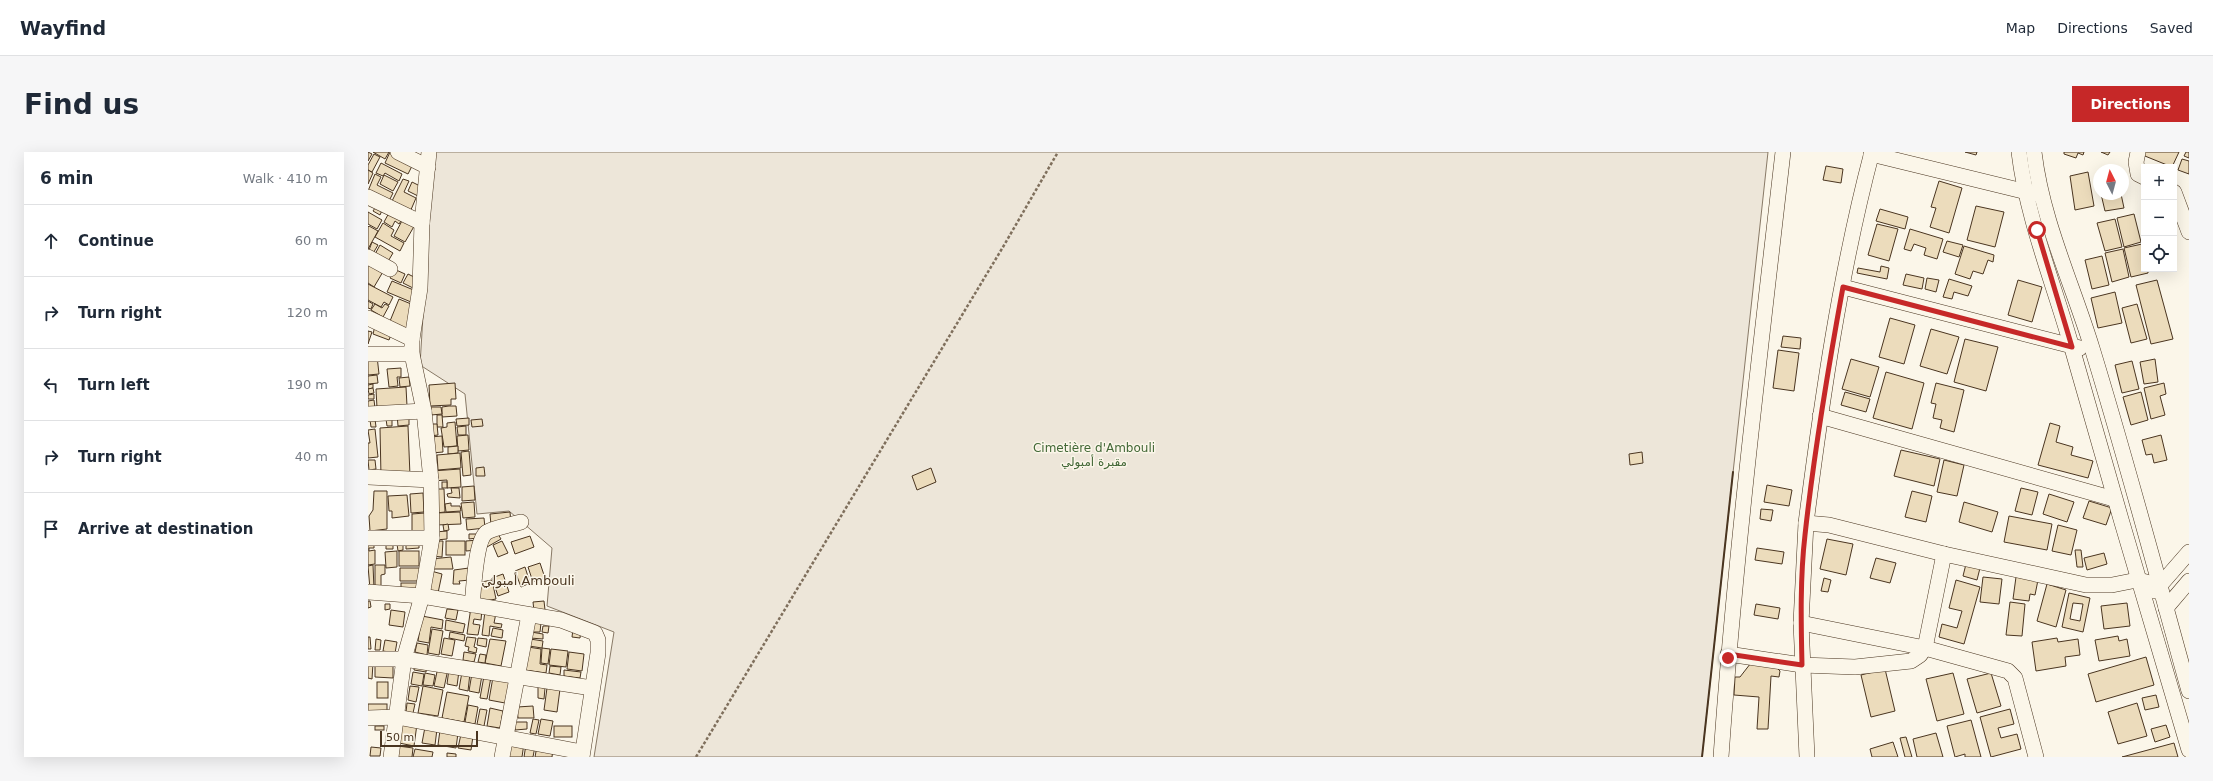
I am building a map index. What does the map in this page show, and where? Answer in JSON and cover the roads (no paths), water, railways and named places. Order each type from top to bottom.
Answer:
[{"type":"street","points":[[391,757],[398,717],[404,659],[422,596],[432,538],[432,480],[424,411],[412,354],[412,339],[420,288],[422,223],[428,159],[398,152]]},
{"type":"street","points":[[1721,757],[1728,654],[1783,152]]},
{"type":"street","points":[[2019,152],[2034,194],[2051,231],[2072,287],[2092,349],[2150,547],[2189,691]]},
{"type":"street","points":[[2034,152],[2034,194],[2055,292],[2072,347],[2137,580],[2189,750]]},
{"type":"street","points":[[2138,152],[2136,162],[2138,174],[2141,176]]},
{"type":"street","points":[[1807,757],[1801,623],[1806,523],[1820,416],[1843,287],[1872,153],[2034,194]]},
{"type":"street","points":[[368,197],[422,223]]},
{"type":"street","points":[[2177,200],[2189,232]]},
{"type":"street","points":[[368,258],[390,269]]},
{"type":"street","points":[[1843,287],[2072,347],[2092,349]]},
{"type":"street","points":[[2055,292],[2072,287]]},
{"type":"street","points":[[368,318],[412,339]]},
{"type":"street","points":[[368,354],[412,354]]},
{"type":"street","points":[[368,414],[424,411]]},
{"type":"street","points":[[1820,416],[2114,499]]},
{"type":"street","points":[[368,477],[432,480]]},
{"type":"street","points":[[472,605],[477,562],[483,537],[488,532],[521,522]]},
{"type":"street","points":[[1806,523],[1829,526],[1944,554],[2086,585],[2112,585],[2137,580],[2160,585]]},
{"type":"street","points":[[368,538],[432,538]]},
{"type":"street","points":[[2150,547],[2158,559],[2166,563],[2185,556]]},
{"type":"street","points":[[1728,654],[1802,665],[1855,667],[1911,661],[1920,656],[1925,648],[1944,554]]},
{"type":"street","points":[[2145,605],[2185,556]]},
{"type":"street","points":[[2166,608],[2189,581]]},
{"type":"street","points":[[368,592],[422,596],[561,620],[595,633],[598,640],[598,653],[582,755],[506,737],[398,717],[368,718]]},
{"type":"street","points":[[2145,605],[2166,608]]},
{"type":"street","points":[[502,757],[528,615]]},
{"type":"street","points":[[1801,623],[1925,648],[2008,671],[2015,678],[2036,757]]},
{"type":"street","points":[[368,659],[404,659],[592,688]]},
{"type":"district","name":"أمبولي Ambouli","points":[[528,580]]},
{"type":"park label","name":"Cimetière d'Ambouli مقبرة أمبولي","points":[[1094,455]]}]
